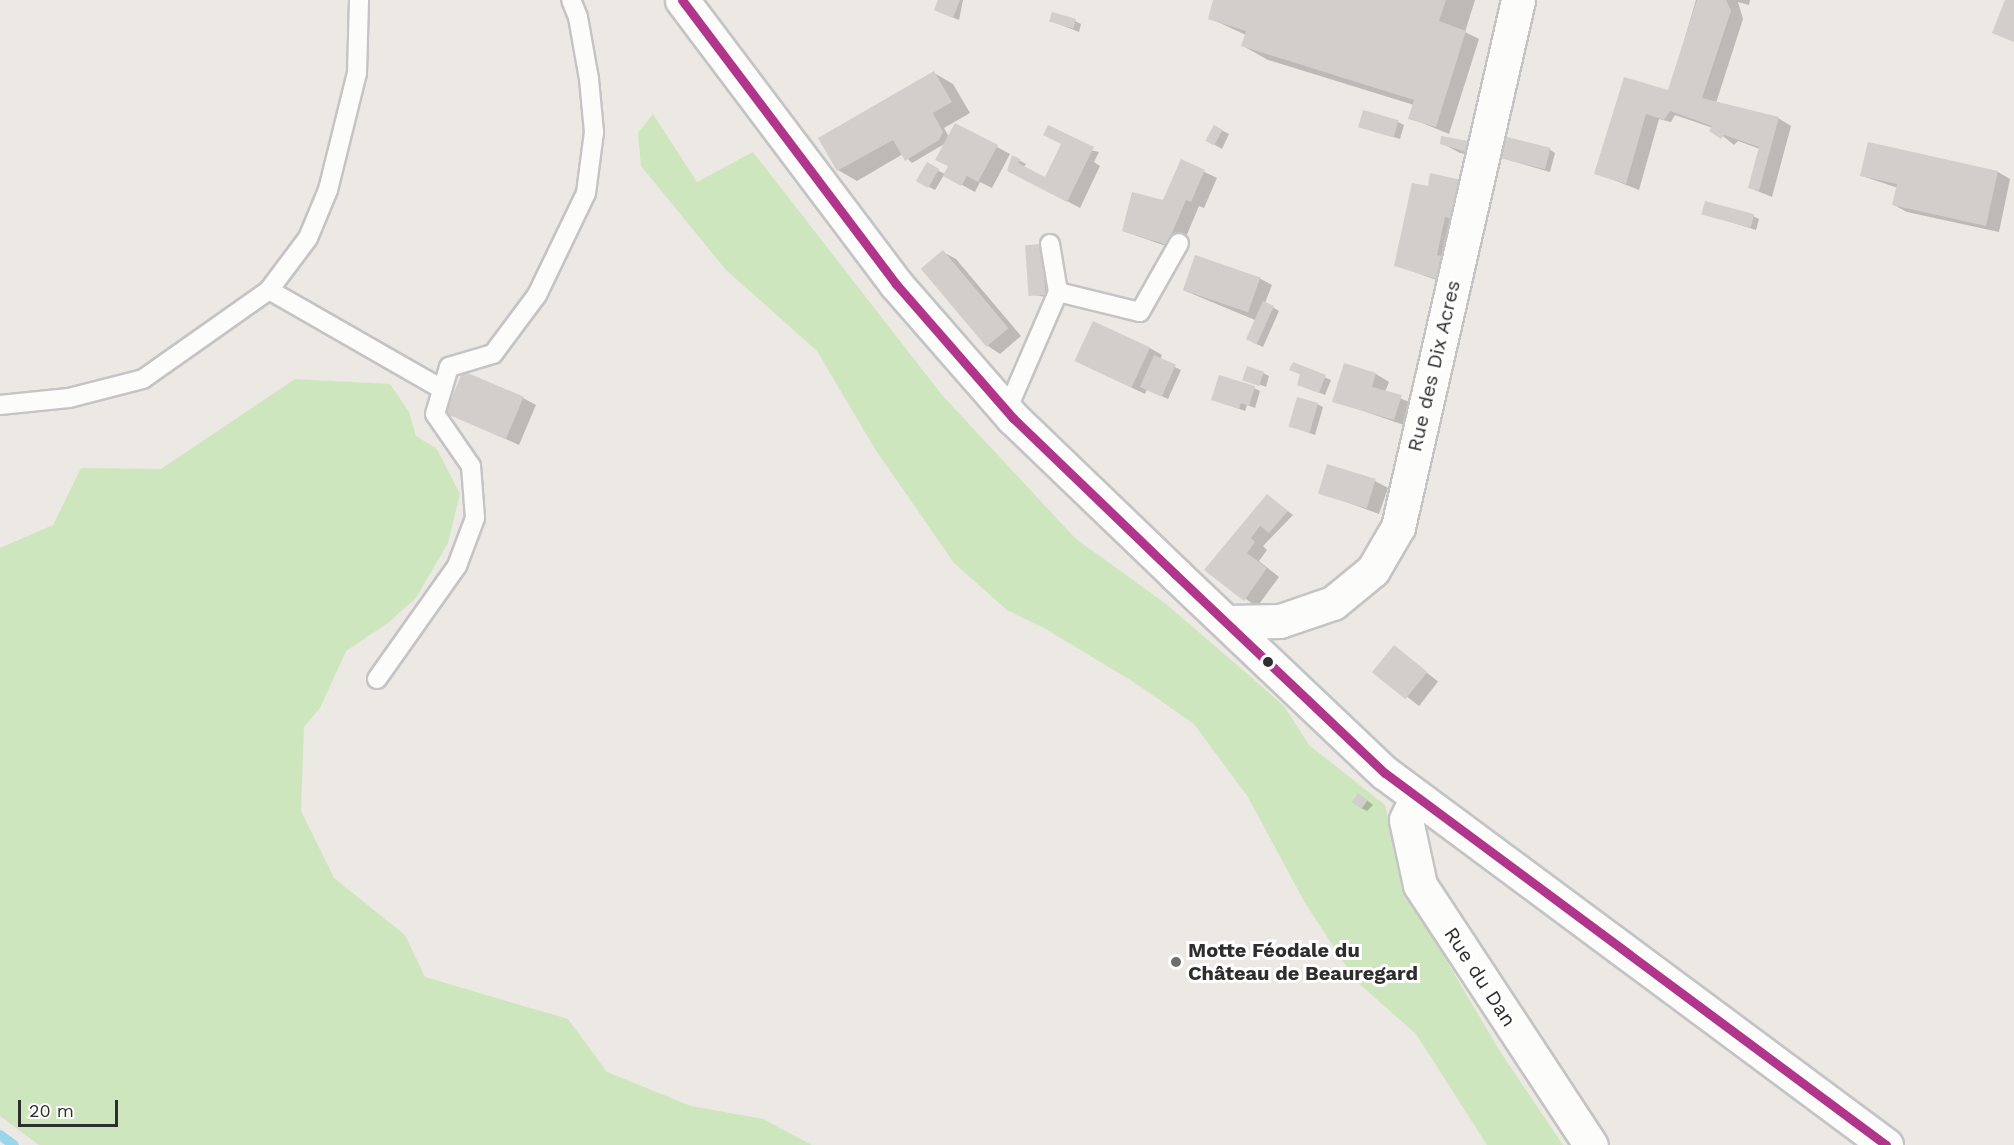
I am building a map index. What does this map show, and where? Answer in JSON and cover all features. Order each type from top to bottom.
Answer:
[{"type":"street","points":[[682,0],[896,284],[1007,410],[1385,773],[1886,1145]]},
{"type":"street","name":"Rue des Dix Acres","points":[[1227,622],[1280,621],[1333,603],[1372,570],[1398,527],[1518,0]]},
{"type":"street","name":"Rue du Dan","points":[[1417,797],[1406,820],[1420,885],[1591,1145]]},
{"type":"lane","points":[[0,405],[69,398],[143,379],[268,290],[308,238],[328,190],[357,73],[359,0]]},
{"type":"lane","points":[[377,679],[457,566],[475,518],[471,466],[435,414],[449,367],[493,354],[537,295],[586,193],[594,132],[590,90],[578,17],[571,0]]},
{"type":"lane","points":[[1058,292],[1140,312],[1179,243]]},
{"type":"lane","points":[[1007,410],[1058,292],[1050,244]]},
{"type":"lane","points":[[268,290],[442,388]]},
{"type":"green space","points":[[653,114],[697,182],[753,152],[942,395],[1075,538],[1166,604],[1251,677],[1284,706],[1309,745],[1385,805],[1407,894],[1501,1053],[1563,1145],[1487,1145],[1416,1034],[1356,981],[1305,903],[1248,797],[1194,724],[1132,681],[1044,628],[1007,610],[954,563],[875,449],[817,351],[726,270],[641,166],[638,133]]},
{"type":"green space","points":[[295,379],[390,384],[409,412],[416,436],[437,449],[460,494],[448,543],[416,598],[388,623],[346,651],[320,708],[304,727],[301,811],[334,878],[405,935],[425,977],[568,1019],[607,1072],[691,1106],[763,1119],[812,1145],[39,1145],[0,1116],[0,548],[53,525],[81,468],[161,469]]},
{"type":"building","points":[[938,0],[960,0],[953,18],[934,10]]},
{"type":"building","points":[[1213,0],[1446,0],[1439,21],[1466,31],[1436,127],[1408,119],[1414,100],[1241,46],[1246,31],[1208,19]]},
{"type":"building","points":[[1697,0],[1726,0],[1731,11],[1702,98],[1779,117],[1759,191],[1748,188],[1759,147],[1724,135],[1721,139],[1709,131],[1712,126],[1670,111],[1664,120],[1646,114],[1626,184],[1594,174],[1624,77],[1668,90]]},
{"type":"building","points":[[2005,0],[2014,0],[2014,42],[1992,33]]},
{"type":"building","points":[[1052,12],[1076,19],[1073,29],[1049,22]]},
{"type":"building","points":[[934,71],[952,102],[933,113],[943,132],[939,140],[905,161],[893,140],[837,171],[818,138]]},
{"type":"building","points":[[1363,110],[1399,120],[1394,138],[1358,127]]},
{"type":"building","points":[[955,123],[998,145],[978,182],[967,176],[961,186],[943,176],[948,166],[935,160]]},
{"type":"building","points":[[1048,125],[1094,147],[1067,202],[1007,171],[1012,155],[1020,159],[1018,163],[1045,177],[1061,144],[1043,135]]},
{"type":"building","points":[[1214,125],[1223,130],[1214,146],[1205,141]]},
{"type":"building","points":[[1499,135],[1550,148],[1545,169],[1494,156]]},
{"type":"building","points":[[1441,136],[1479,143],[1476,155],[1440,144]]},
{"type":"building","points":[[1868,142],[1998,171],[1986,226],[1892,205],[1897,184],[1860,176]]},
{"type":"building","points":[[1181,159],[1205,170],[1191,202],[1186,200],[1167,245],[1122,231],[1132,192],[1163,200]]},
{"type":"building","points":[[927,162],[939,169],[928,188],[916,181]]},
{"type":"building","points":[[1430,173],[1470,182],[1462,221],[1445,217],[1437,255],[1446,257],[1440,280],[1394,266],[1412,183],[1428,186]]},
{"type":"building","points":[[1705,201],[1754,214],[1751,228],[1701,215]]},
{"type":"building","points":[[1042,244],[1046,295],[1029,296],[1025,245]]},
{"type":"building","points":[[943,250],[1009,328],[986,347],[921,269]]},
{"type":"building","points":[[1195,255],[1260,277],[1248,312],[1183,290]]},
{"type":"building","points":[[1263,301],[1274,306],[1257,344],[1246,339]]},
{"type":"building","points":[[1093,321],[1150,348],[1132,388],[1074,361]]},
{"type":"building","points":[[1154,355],[1176,365],[1162,397],[1140,387]]},
{"type":"building","points":[[1293,362],[1326,375],[1319,393],[1297,385],[1300,374],[1289,370]]},
{"type":"building","points":[[1344,363],[1376,373],[1372,387],[1402,395],[1394,420],[1332,402]]},
{"type":"building","points":[[1247,366],[1264,372],[1259,386],[1242,380]]},
{"type":"building","points":[[463,371],[524,397],[506,439],[445,413]]},
{"type":"building","points":[[1219,375],[1255,386],[1249,406],[1241,403],[1239,409],[1211,400]]},
{"type":"building","points":[[1297,397],[1318,403],[1310,433],[1288,427]]},
{"type":"building","points":[[1327,464],[1376,479],[1367,509],[1318,494]]},
{"type":"building","points":[[1267,494],[1288,511],[1269,533],[1260,526],[1251,538],[1255,542],[1247,553],[1267,568],[1244,601],[1204,570]]},
{"type":"building","points":[[1394,645],[1427,672],[1405,699],[1372,672]]},
{"type":"building","points":[[1358,793],[1368,800],[1362,809],[1352,802]]},
{"type":"waterway","points":[[0,1135],[14,1145]]},
{"type":"transit line","points":[[682,0],[896,284],[1013,418],[1175,574],[1385,773],[1886,1145]]},
{"type":"place","name":"Motte Féodale du Château de Beauregard","points":[[1176,962]]}]
